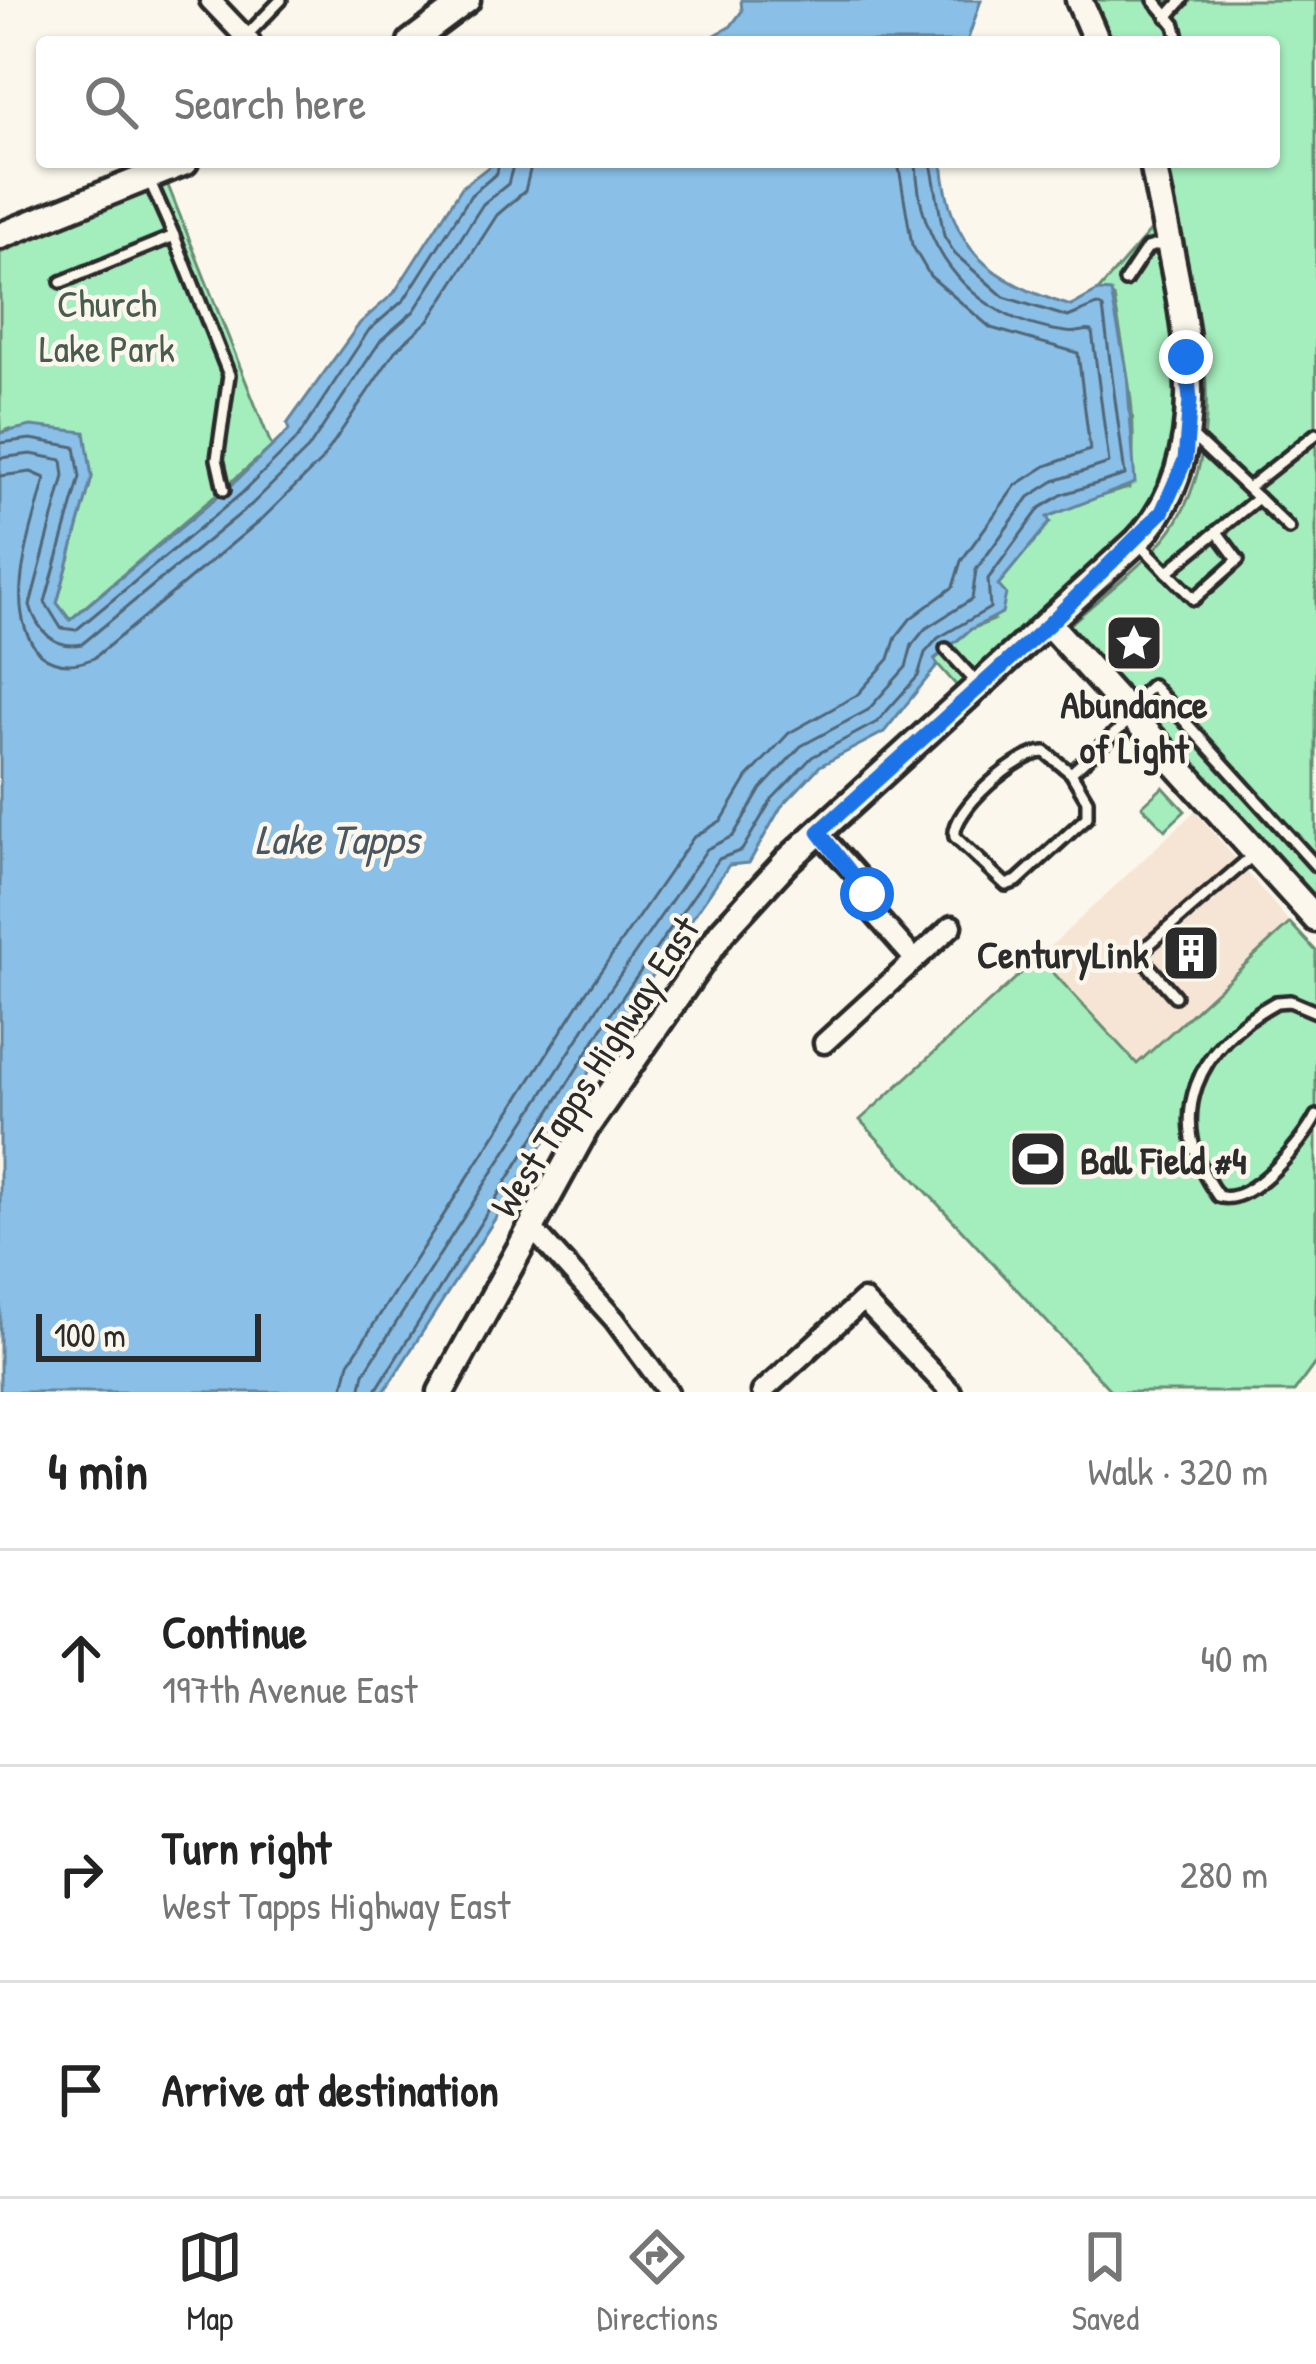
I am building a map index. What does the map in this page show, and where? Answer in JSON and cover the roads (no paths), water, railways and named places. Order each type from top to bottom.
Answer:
[{"type":"street","points":[[210,0],[245,36]]},
{"type":"street","points":[[1079,0],[1094,36]]},
{"type":"street","points":[[418,36],[457,3]]},
{"type":"street","points":[[2,232],[170,168]]},
{"type":"street","name":"West Tapps Highway East","points":[[441,1392],[587,1126],[692,971],[749,901],[1137,542],[1172,497],[1189,434],[1187,366],[1155,168]]},
{"type":"street","points":[[1049,624],[1130,713],[1210,786],[1256,852],[1316,919]]},
{"type":"street","points":[[819,832],[861,880],[870,909],[915,960]]},
{"type":"street","points":[[824,1043],[952,926]]},
{"type":"street","points":[[530,1226],[615,1320],[668,1392]]},
{"type":"street","points":[[762,1392],[863,1300],[951,1392]]},
{"type":"lane","points":[[251,36],[281,0]]},
{"type":"lane","points":[[1154,0],[1176,36]]},
{"type":"lane","points":[[1167,16],[1182,0]]},
{"type":"lane","points":[[148,177],[229,375],[217,459],[224,490]]},
{"type":"lane","points":[[61,282],[173,236]]},
{"type":"lane","points":[[1125,281],[1147,248],[1167,242]]},
{"type":"lane","points":[[1189,434],[1289,528]]},
{"type":"lane","points":[[1250,487],[1316,434]]},
{"type":"lane","points":[[1167,572],[1258,498]]},
{"type":"lane","points":[[1137,542],[1194,598],[1238,560],[1217,532]]},
{"type":"lane","points":[[946,649],[980,687]]},
{"type":"lane","points":[[1071,773],[1152,686],[1316,866]]},
{"type":"lane","points":[[1045,752],[1071,773],[1087,800],[1087,817],[1018,881],[1006,885],[995,881],[952,832],[960,812],[1025,754],[1045,752]]},
{"type":"lane","points":[[1210,786],[1228,770]]},
{"type":"lane","points":[[1175,996],[1138,954],[1256,852]]},
{"type":"lane","points":[[1316,1012],[1290,1001],[1276,1002],[1201,1066],[1192,1118],[1204,1177],[1217,1196],[1234,1197],[1272,1172],[1316,1116]]},
{"type":"water","points":[[741,0],[981,0],[969,36],[714,36],[731,26],[742,11]]},
{"type":"water","name":"Lake Tapps","points":[[487,168],[943,168],[946,193],[965,240],[996,272],[1071,306],[1098,291],[1111,292],[1127,374],[1135,483],[1047,517],[1050,522],[998,585],[1006,594],[1002,613],[971,629],[934,659],[938,665],[884,732],[820,766],[781,807],[749,863],[729,865],[625,1016],[384,1392],[0,1392],[0,433],[31,426],[85,432],[92,477],[57,603],[70,620],[233,484],[289,430],[287,424],[360,323],[394,293],[462,187]]},
{"type":"place","name":"Abundance of Light","points":[[1134,643]]},
{"type":"place","name":"CenturyLink","points":[[1191,953]]},
{"type":"place","name":"Ball Field #4","points":[[1038,1159]]},
{"type":"park label","name":"Church Lake Park","points":[[107,324]]}]
